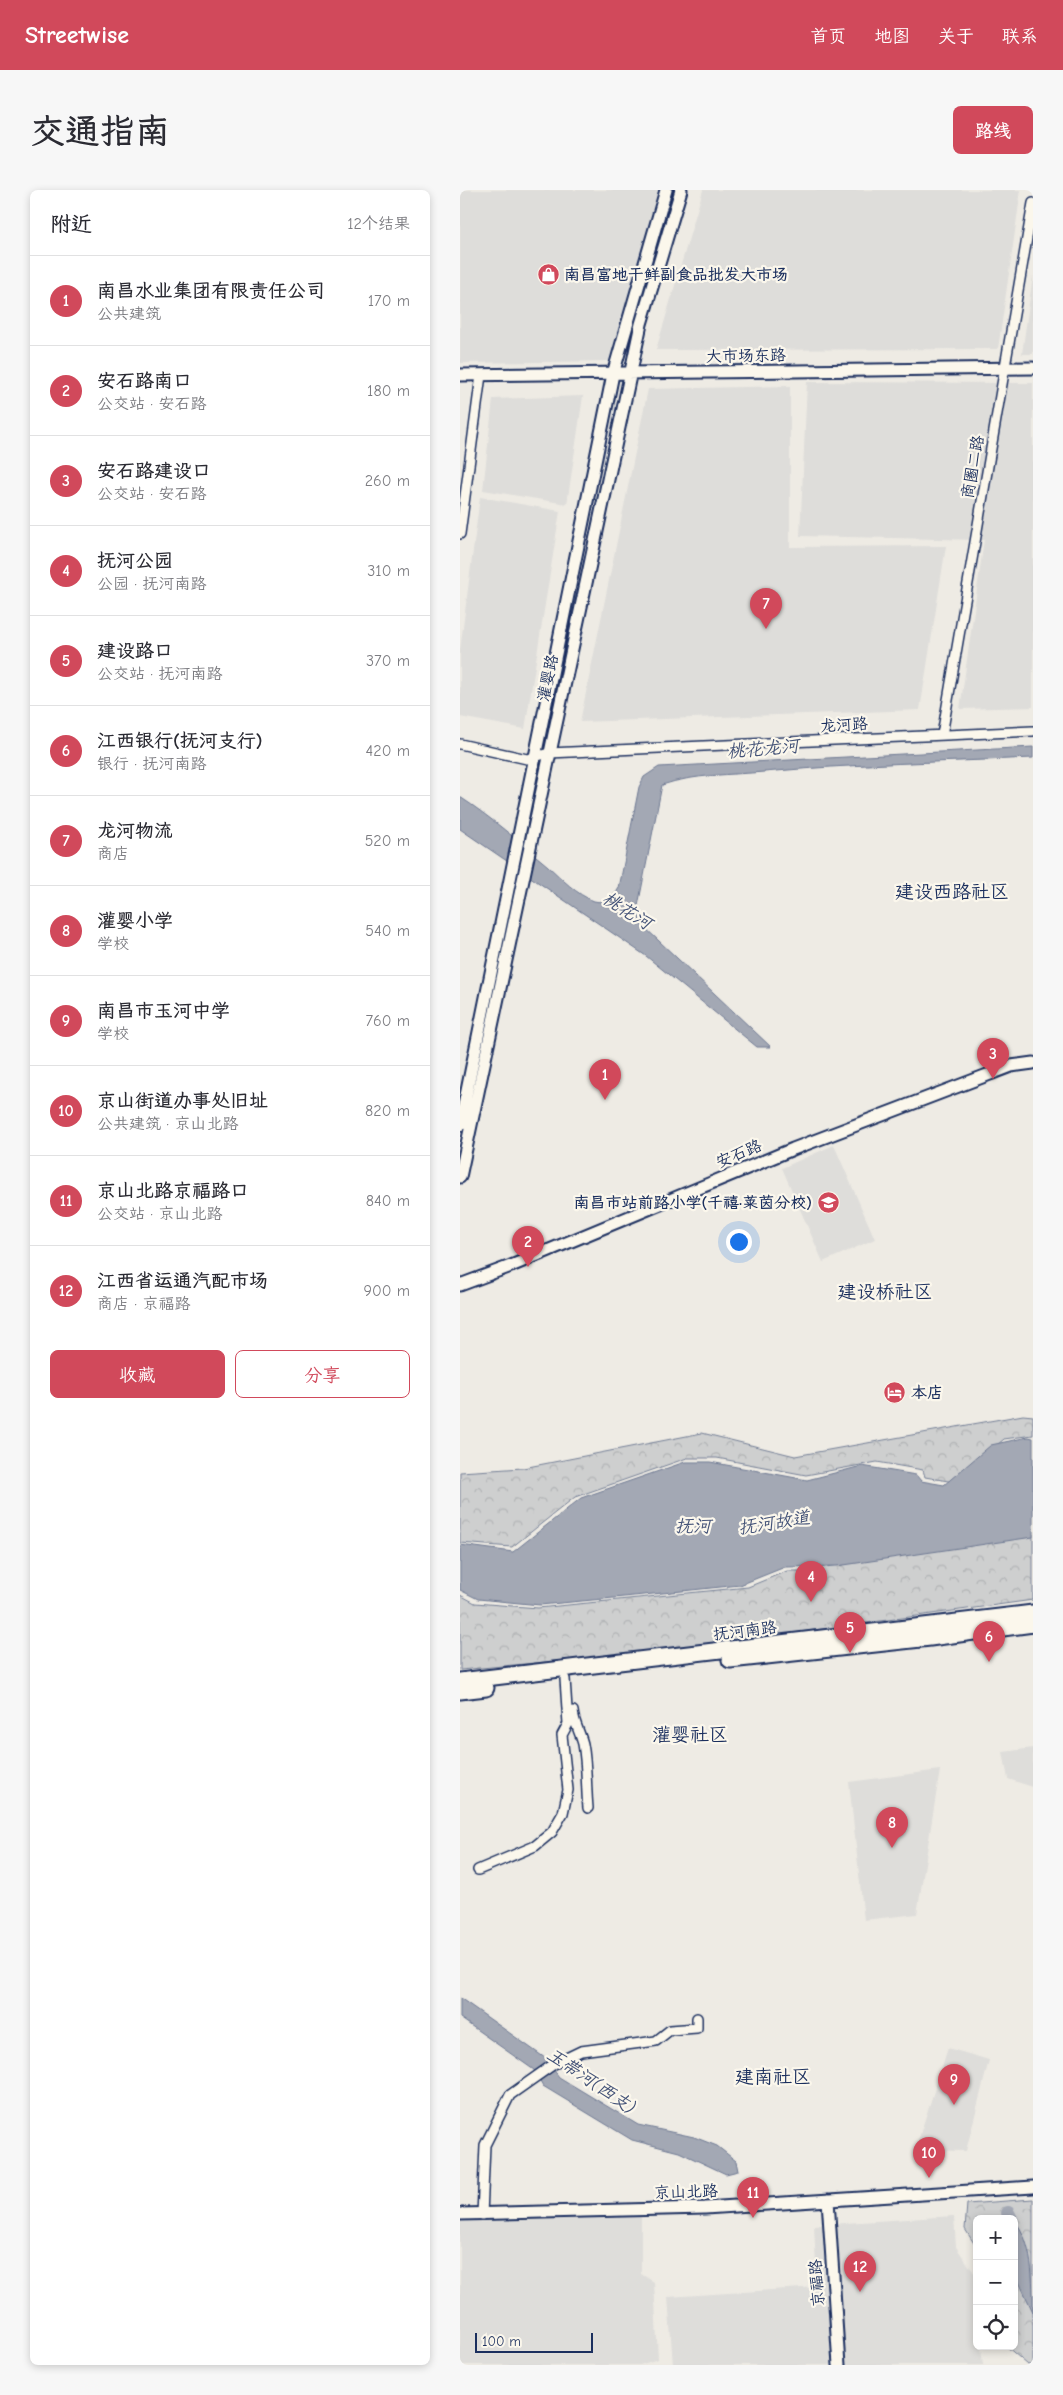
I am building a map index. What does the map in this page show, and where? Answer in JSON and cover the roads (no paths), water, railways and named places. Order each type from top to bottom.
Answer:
[{"type":"highway","name":"抚河南路","points":[[460,1681],[1033,1613]]},
{"type":"highway","name":"抚河南路","points":[[460,1691],[930,1638],[1033,1624]]},
{"type":"main road","name":"灌婴路","points":[[460,1125],[614,374],[666,190]]},
{"type":"main road","name":"灌婴路","points":[[460,1177],[641,324],[681,190]]},
{"type":"main road","name":"大市场东路","points":[[460,375],[1033,368]]},
{"type":"main road","name":"安石路","points":[[460,1285],[511,1266],[793,1149],[1011,1066],[1033,1063]]},
{"type":"main road","name":"京山北路","points":[[460,2214],[482,2215],[705,2208],[1033,2187]]},
{"type":"main road","name":"京福路","points":[[828,2200],[839,2365]]},
{"type":"street","name":"商圈二路","points":[[942,735],[1033,203]]},
{"type":"street","points":[[460,534],[481,375]]},
{"type":"street","name":"龙河路","points":[[460,744],[527,759],[549,753],[1033,731]]},
{"type":"street","points":[[568,1678],[574,1722],[580,1733],[583,1747],[588,1808]]},
{"type":"street","points":[[478,1870],[535,1846],[552,1832],[563,1813],[568,1790],[562,1735],[568,1724],[568,1678]]},
{"type":"street","points":[[482,2215],[484,2145],[510,2095],[554,2064],[581,2051],[656,2041],[670,2030],[697,2028],[698,2018]]},
{"type":"water","name":"桃花河","points":[[1033,747],[1033,758],[797,769],[700,777],[662,785],[638,906],[640,923],[771,1047],[757,1047],[646,956],[460,829],[460,797],[505,830],[575,890],[594,901],[602,902],[612,897],[619,888],[639,787],[644,777],[659,767]]},
{"type":"water","name":"抚河","points":[[1028,1437],[1033,1438],[1033,1537],[837,1566],[785,1567],[740,1585],[540,1605],[478,1599],[460,1590],[460,1545],[513,1552],[581,1498],[685,1462],[710,1462],[807,1480],[862,1466],[916,1475],[921,1481],[944,1485],[991,1445]]},
{"type":"water","points":[[460,1998],[545,2058],[559,2077],[638,2125],[694,2137],[717,2146],[736,2161],[738,2171],[726,2174],[679,2152],[632,2140],[543,2086],[534,2070],[460,2018]]},
{"type":"water","points":[[1018,2226],[1025,2239],[1031,2263],[1033,2312],[1018,2280]]},
{"type":"place","name":"南昌富地干鲜副食品批发大市场","points":[[548,275]]},
{"type":"place","name":"龙河物流","points":[[766,629]]},
{"type":"place","name":"安石路建设口","points":[[993,1079]]},
{"type":"place","name":"南昌水业集团有限责任公司","points":[[605,1100]]},
{"type":"place","name":"南昌市站前路小学(千禧·莱茵分校)","points":[[828,1203]]},
{"type":"place","name":"安石路南口","points":[[528,1267]]},
{"type":"place","name":"本店","points":[[895,1393]]},
{"type":"place","name":"抚河公园","points":[[811,1602]]},
{"type":"place","name":"建设路口","points":[[850,1653]]},
{"type":"place","name":"江西银行(抚河支行)","points":[[989,1662]]},
{"type":"place","name":"灌婴小学","points":[[892,1848]]},
{"type":"place","name":"南昌市玉河中学","points":[[954,2105]]},
{"type":"place","name":"京山街道办事处旧址","points":[[929,2178]]},
{"type":"place","name":"京山北路京福路口","points":[[753,2218]]},
{"type":"place","name":"江西省运通汽配市场","points":[[860,2292]]},
{"type":"district","name":"建设西路社区","points":[[952,892]]},
{"type":"district","name":"建设桥社区","points":[[885,1292]]},
{"type":"district","name":"灌婴社区","points":[[690,1735]]},
{"type":"district","name":"建南社区","points":[[773,2077]]},
{"type":"water label","name":"桃花龙河","points":[[763,749]]},
{"type":"water label","name":"抚河故道","points":[[774,1523]]},
{"type":"water label","name":"玉带河(西支)","points":[[591,2081]]}]
